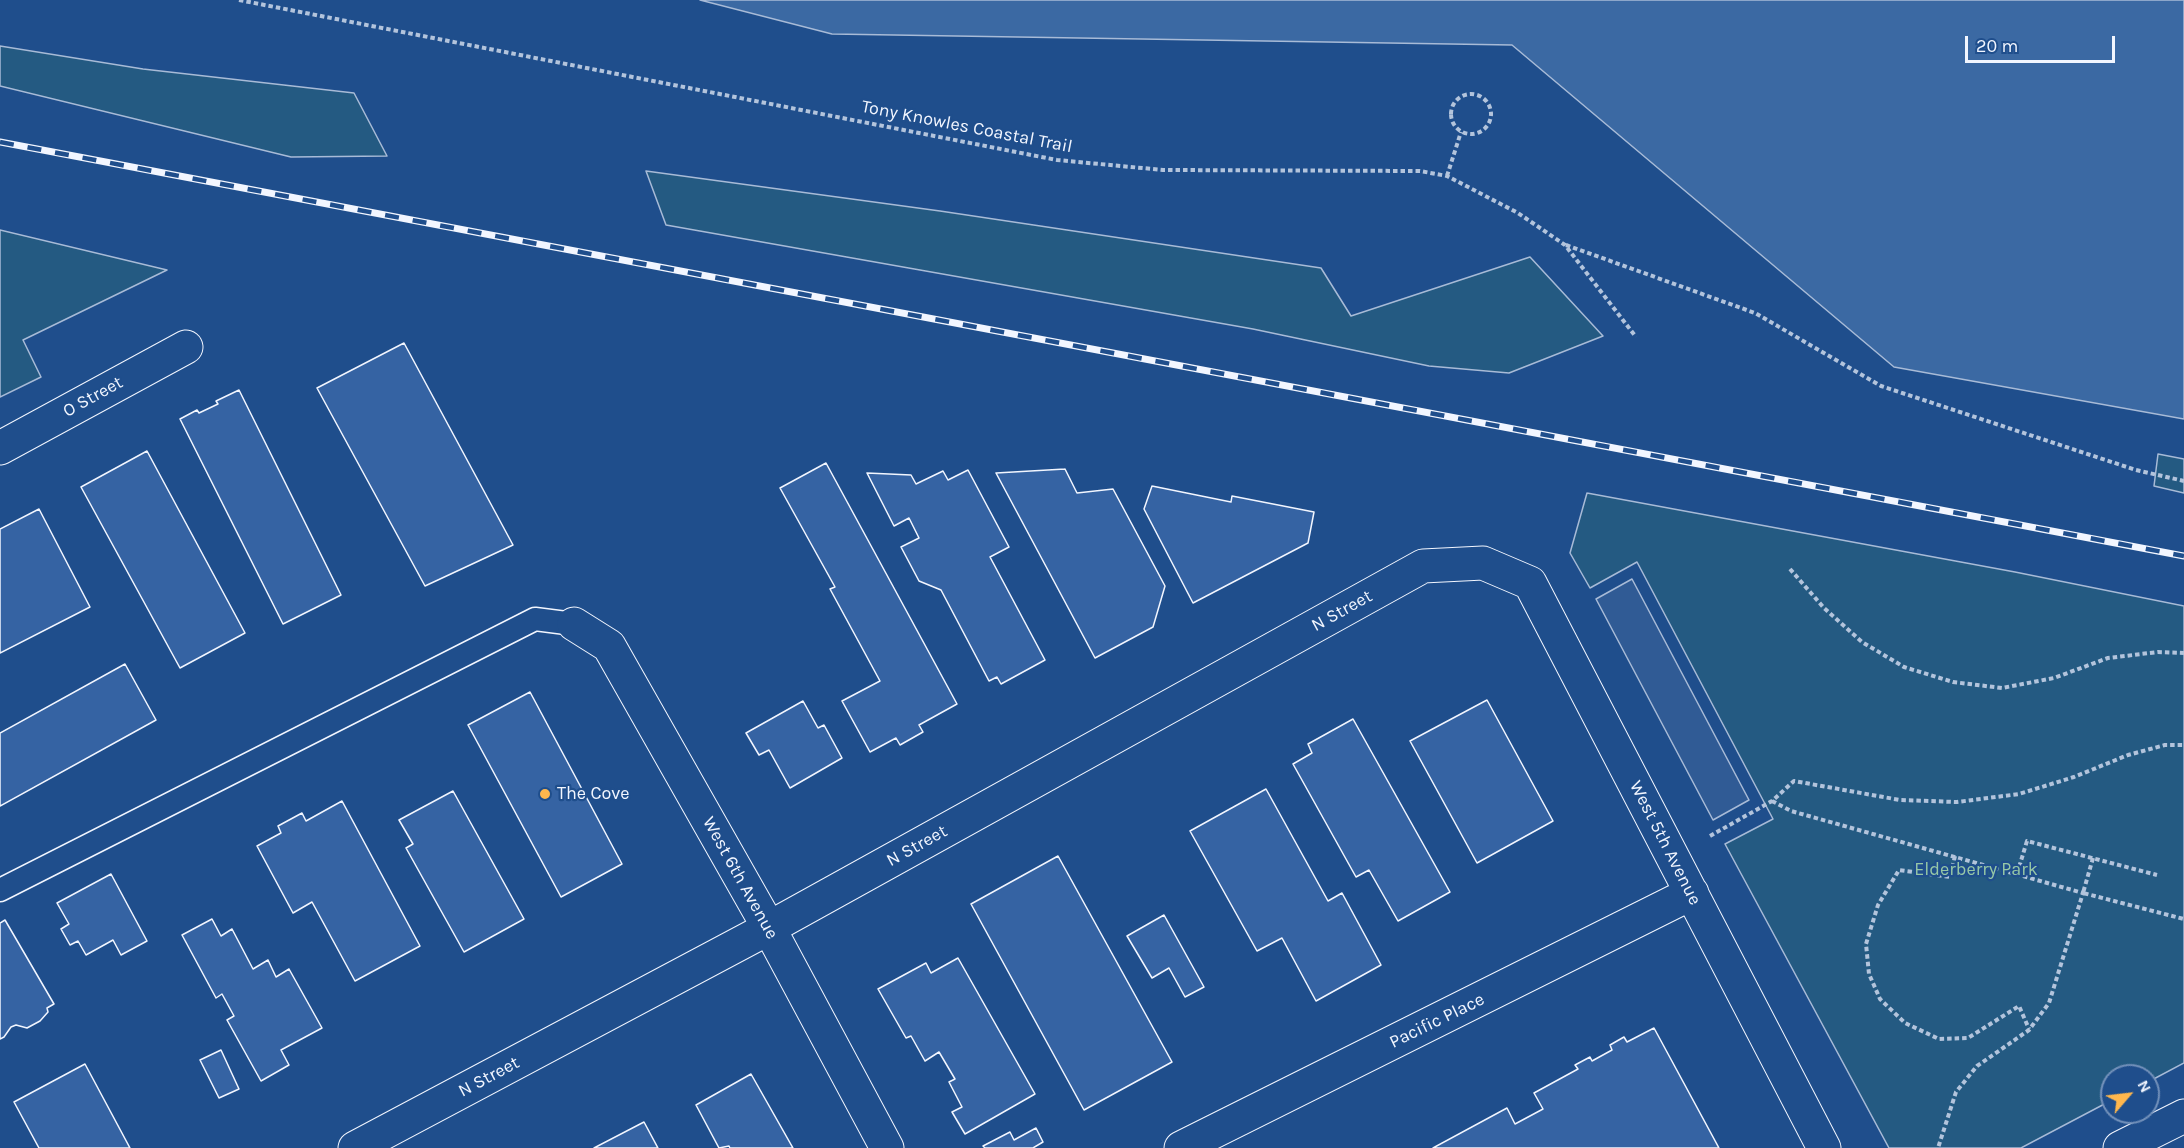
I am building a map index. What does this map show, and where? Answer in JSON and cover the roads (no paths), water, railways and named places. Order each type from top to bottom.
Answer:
[{"type":"street","name":"O Street","points":[[0,448],[186,347]]},
{"type":"street","name":"West 5th Avenue","points":[[1483,563],[1530,583],[1824,1148]]},
{"type":"street","name":"N Street","points":[[355,1148],[769,928],[1423,566],[1483,563]]},
{"type":"street","name":"West 6th Avenue","points":[[574,624],[609,646],[769,928],[887,1148]]},
{"type":"street","name":"Pacific Place","points":[[1181,1148],[1692,893]]},
{"type":"street","points":[[2120,1148],[2184,1116]]},
{"type":"lane","points":[[0,890],[535,619],[574,624]]},
{"type":"railway","points":[[0,142],[2184,556]]},
{"type":"place","name":"The Cove","points":[[545,794]]},
{"type":"park label","name":"Elderberry Park","points":[[1976,870]]}]
